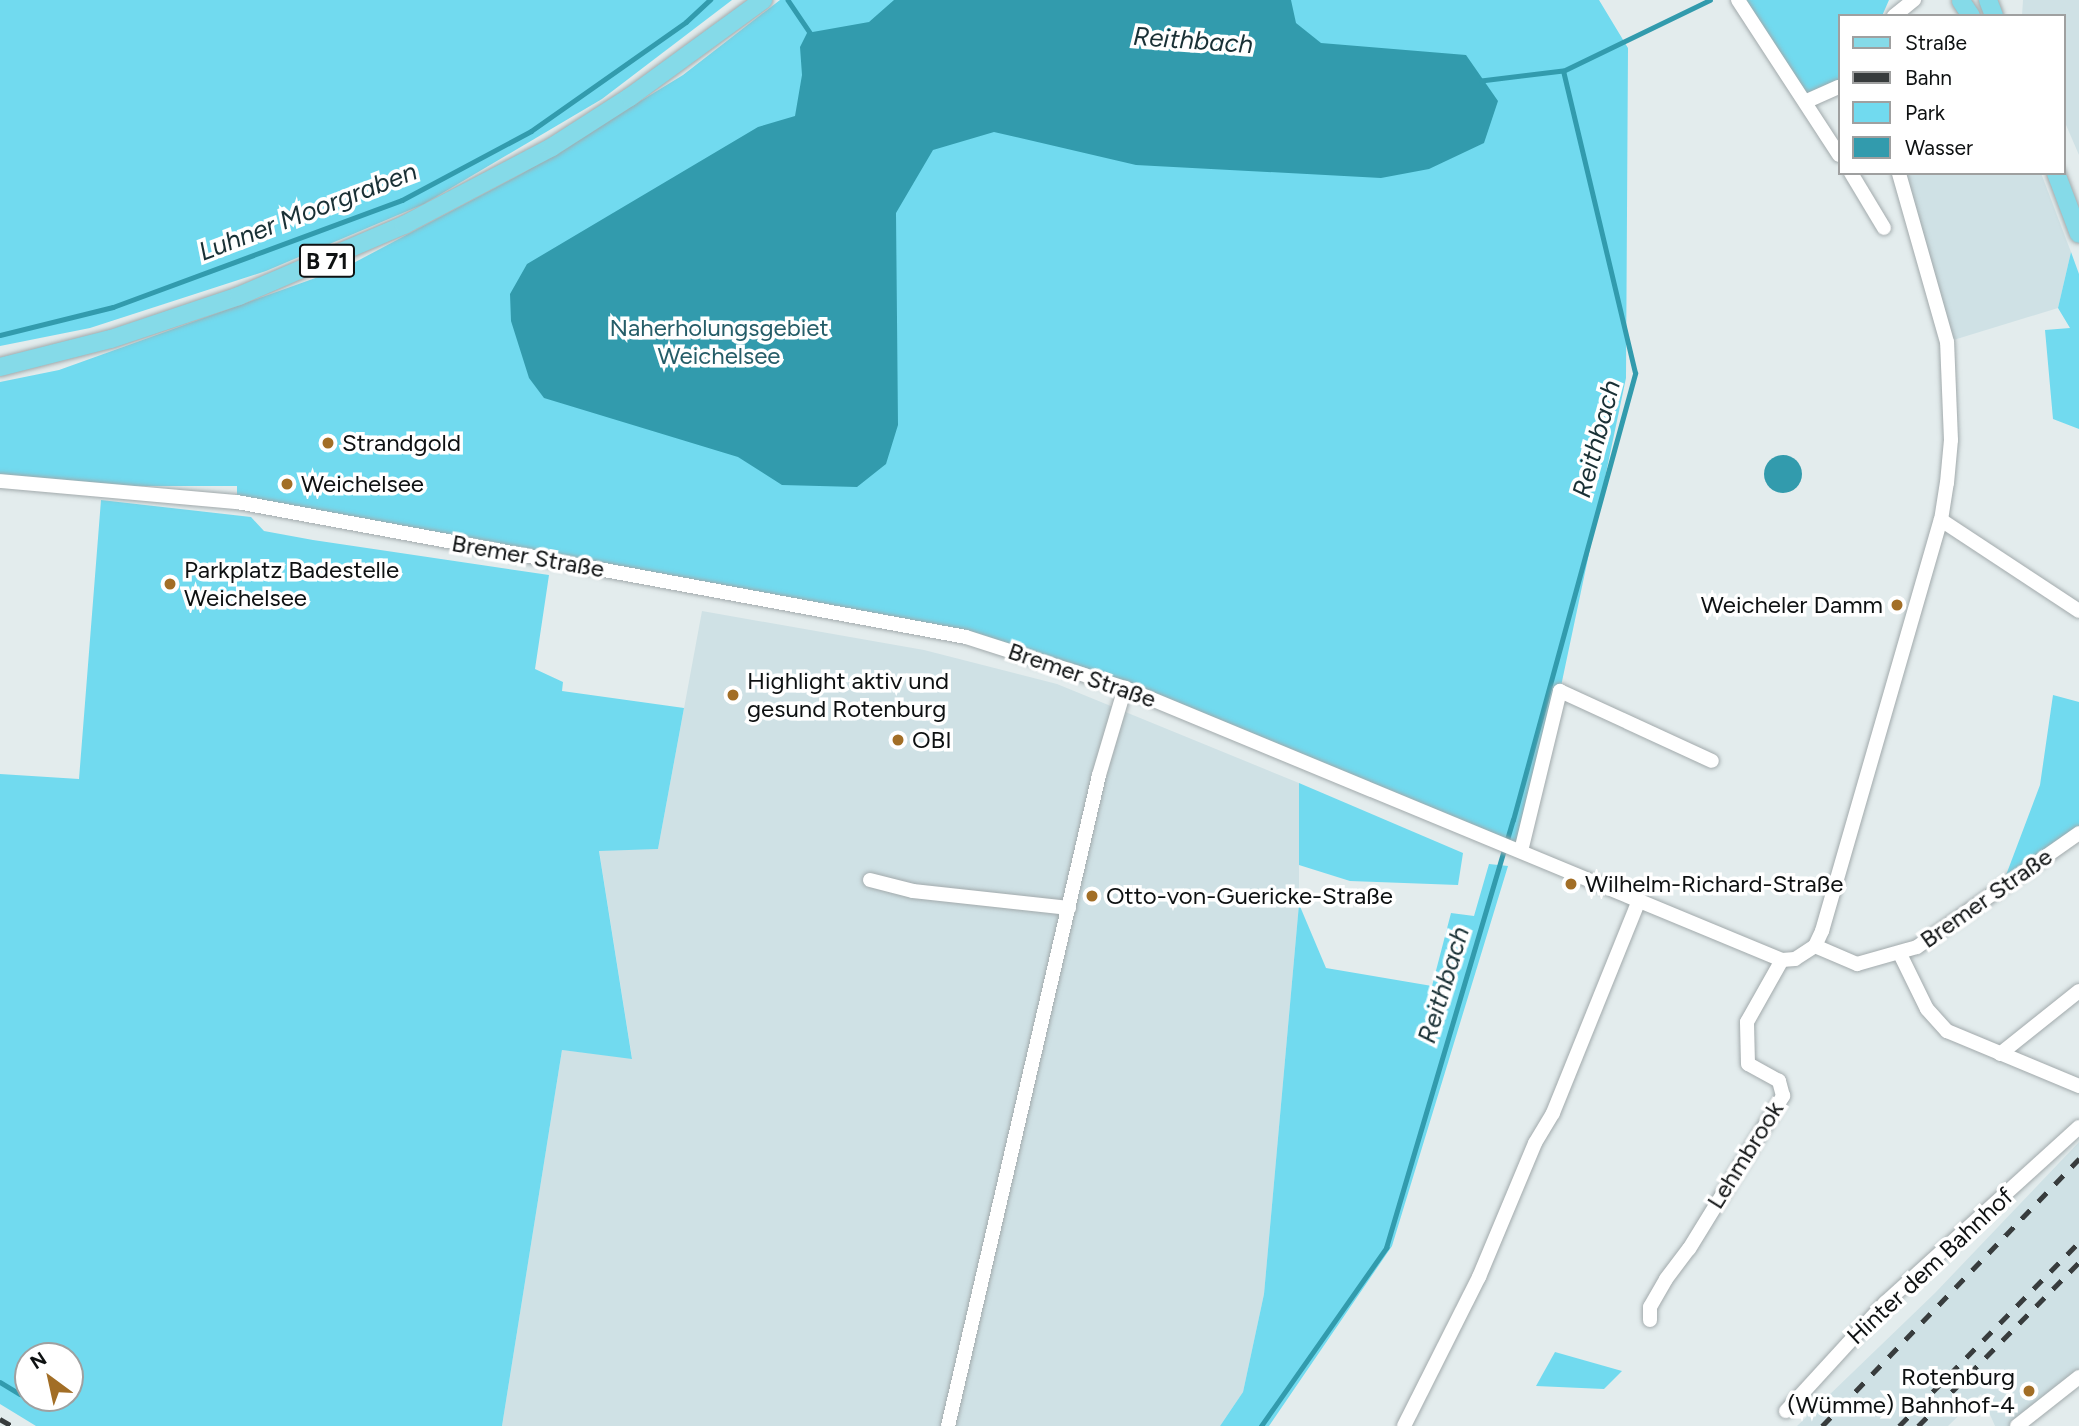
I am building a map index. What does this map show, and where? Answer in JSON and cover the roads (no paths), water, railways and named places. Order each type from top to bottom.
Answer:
[{"type":"main road","name":"B 71","points":[[0,367],[111,339],[239,296],[404,225],[552,147],[630,97],[763,0]]},
{"type":"main road","points":[[1953,0],[1962,0]]},
{"type":"main road","points":[[2057,175],[2079,234]]},
{"type":"street","points":[[1738,0],[1807,101],[1838,153]]},
{"type":"street","points":[[1895,14],[1914,0]]},
{"type":"street","points":[[1807,101],[1838,87]]},
{"type":"street","points":[[1852,175],[1884,228]]},
{"type":"street","points":[[1782,960],[1795,959],[1815,946],[1941,520],[1951,440],[1947,342],[1900,175]]},
{"type":"street","name":"Bremer Straße","points":[[0,481],[237,502],[966,637],[1125,688],[1782,960]]},
{"type":"street","points":[[1941,520],[2079,611]]},
{"type":"street","points":[[948,1426],[1099,775],[1125,688]]},
{"type":"street","points":[[1518,849],[1560,691],[1712,761]]},
{"type":"street","name":"Bremer Straße","points":[[1815,946],[1857,964],[1900,954],[1932,939],[2079,833]]},
{"type":"street","points":[[870,880],[913,891],[1069,908]]},
{"type":"street","points":[[1404,1426],[1479,1277],[1535,1143],[1553,1113],[1639,900]]},
{"type":"street","points":[[1900,954],[1936,1021],[1959,1038],[2079,1086]]},
{"type":"street","name":"Lehmbrook","points":[[1650,1320],[1650,1307],[1666,1279],[1689,1249],[1783,1096],[1779,1081],[1748,1064],[1747,1022],[1782,960]]},
{"type":"street","points":[[2000,1054],[2079,991]]},
{"type":"street","name":"Hinter dem Bahnhof","points":[[1786,1410],[1885,1303],[2079,1127]]},
{"type":"street","points":[[2017,1426],[2079,1377]]},
{"type":"water","points":[[894,0],[1291,0],[1296,23],[1321,43],[1466,55],[1498,101],[1484,143],[1429,169],[1381,178],[1136,165],[994,132],[933,150],[896,213],[898,425],[886,464],[857,487],[782,485],[738,457],[544,398],[529,378],[511,321],[510,294],[527,264],[758,127],[795,116],[802,75],[800,47],[807,33],[869,22]]},
{"type":"water","points":[[1783,455],[1796,461],[1802,474],[1796,487],[1783,493],[1770,487],[1764,474],[1770,461]]},
{"type":"waterway","name":"Luhner Moorgraben","points":[[0,335],[113,307],[402,200],[531,131],[686,22],[710,0]]},
{"type":"waterway","name":"Reithbach","points":[[788,0],[810,33]]},
{"type":"waterway","points":[[1563,71],[1710,0]]},
{"type":"waterway","name":"Reithbach","points":[[1261,1426],[1386,1248],[1513,820],[1635,373],[1563,71],[1482,81]]},
{"type":"waterway","points":[[0,1382],[14,1390]]},
{"type":"railway","points":[[1822,1426],[2079,1159]]},
{"type":"railway","points":[[1899,1426],[2079,1242]]},
{"type":"railway","points":[[1918,1426],[2079,1262]]},
{"type":"railway","points":[[0,1419],[12,1426]]},
{"type":"place","name":"Strandgold","points":[[328,443]]},
{"type":"place","name":"Weichelsee","points":[[287,484]]},
{"type":"place","name":"Parkplatz Badestelle Weichelsee","points":[[170,584]]},
{"type":"place","name":"Weicheler Damm","points":[[1897,605]]},
{"type":"place","name":"Highlight aktiv und gesund Rotenburg","points":[[733,695]]},
{"type":"place","name":"OBI","points":[[898,740]]},
{"type":"place","name":"Wilhelm-Richard-Straße","points":[[1571,884]]},
{"type":"place","name":"Otto-von-Guericke-Straße","points":[[1092,896]]},
{"type":"place","name":"Rotenburg (Wümme) Bahnhof-4","points":[[2029,1391]]},
{"type":"park label","name":"Naherholungsgebiet Weichelsee","points":[[719,342]]}]
